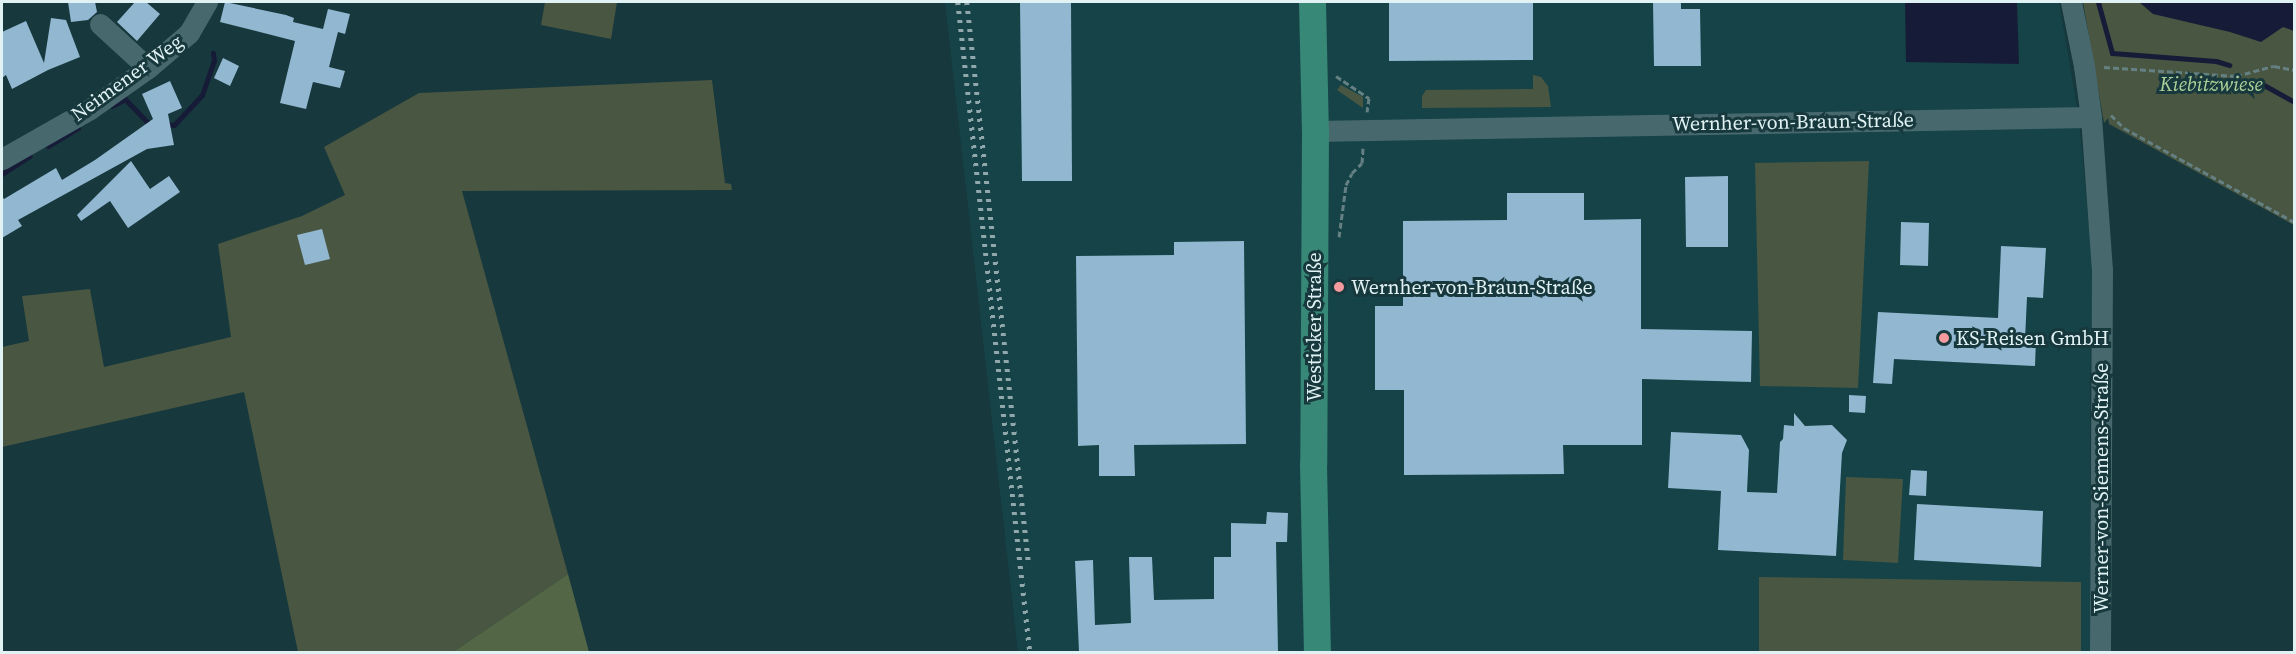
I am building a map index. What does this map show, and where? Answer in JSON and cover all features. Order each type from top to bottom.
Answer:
[{"type":"main road","name":"Westicker Straße","points":[[1312,2],[1315,131],[1313,464],[1317,652]]},
{"type":"street","name":"Neimener Weg","points":[[2,159],[90,109],[148,68],[189,33],[207,2]]},
{"type":"street","name":"Werner-von-Siemens-Straße","points":[[2071,2],[2084,66],[2091,117],[2102,269],[2100,652]]},
{"type":"street","points":[[100,24],[148,68]]},
{"type":"street","name":"Wernher-von-Braun-Straße","points":[[1315,131],[2091,117]]},
{"type":"path","points":[[2084,66],[2236,76],[2274,66],[2295,70]]},
{"type":"path","points":[[2091,117],[2113,115],[2124,128],[2295,222]]},
{"type":"shaded area","points":[[945,2],[2059,2],[2079,118],[2093,272],[2090,386],[2090,652],[1018,652]]},
{"type":"shaded area","points":[[1905,2],[2017,2],[2019,64],[1906,62]]},
{"type":"shaded area","points":[[2139,2],[2294,2],[2294,31],[2283,27],[2261,42],[2230,32],[2153,14]]},
{"type":"green space","points":[[545,2],[617,2],[611,39],[541,25]]},
{"type":"green space","name":"Kiebitzwiese","points":[[2083,2],[2294,2],[2294,225],[2109,124],[2108,118],[2104,123]]},
{"type":"green space","points":[[1533,75],[1541,77],[1548,86],[1551,107],[1422,108],[1422,96],[1426,90],[1533,89]]},
{"type":"green space","points":[[712,80],[725,183],[731,184],[732,190],[462,191],[568,574],[453,652],[298,652],[244,392],[2,447],[2,347],[29,341],[22,296],[90,289],[104,367],[231,337],[218,244],[302,216],[345,195],[324,147],[419,93]]},
{"type":"green space","points":[[1341,85],[1363,97],[1363,108],[1337,90]]},
{"type":"green space","points":[[1869,161],[1858,388],[1760,386],[1755,163]]},
{"type":"green space","points":[[1846,477],[1903,479],[1898,563],[1843,560]]},
{"type":"green space","points":[[568,574],[589,652],[453,652]]},
{"type":"green space","points":[[1759,577],[2081,582],[2081,652],[1759,652]]},
{"type":"building","points":[[68,2],[95,2],[97,12],[88,20],[71,22]]},
{"type":"building","points":[[135,2],[146,2],[160,14],[137,41],[117,22]]},
{"type":"building","points":[[225,2],[286,15],[294,18],[293,22],[323,29],[328,9],[350,14],[345,34],[338,32],[329,67],[345,71],[340,88],[313,82],[306,109],[280,103],[295,41],[220,22]]},
{"type":"building","points":[[1020,2],[1071,2],[1072,181],[1022,181]]},
{"type":"building","points":[[1389,2],[1533,2],[1533,60],[1389,61]]},
{"type":"building","points":[[1653,2],[1681,2],[1681,9],[1700,9],[1701,66],[1654,66]]},
{"type":"building","points":[[51,18],[66,20],[80,57],[48,70],[12,89],[6,75],[2,78],[2,32],[26,21],[44,63]]},
{"type":"building","points":[[223,58],[239,66],[230,86],[214,78]]},
{"type":"building","points":[[170,81],[182,108],[168,114],[174,145],[147,149],[18,220],[22,226],[2,238],[2,196],[4,199],[56,168],[62,180],[95,160],[153,119],[142,94]]},
{"type":"building","points":[[131,161],[150,189],[169,176],[180,192],[128,228],[110,201],[81,221],[77,215]]},
{"type":"building","points":[[1728,176],[1728,247],[1686,247],[1685,177]]},
{"type":"building","points":[[1507,193],[1584,193],[1584,220],[1641,219],[1641,329],[1752,331],[1751,382],[1642,379],[1642,445],[1563,445],[1564,474],[1404,475],[1404,390],[1375,390],[1375,306],[1403,306],[1403,221],[1507,220]]},
{"type":"building","points":[[1901,222],[1929,223],[1928,266],[1900,265]]},
{"type":"building","points":[[322,229],[330,259],[305,265],[297,235]]},
{"type":"building","points":[[1244,241],[1246,444],[1134,445],[1135,476],[1099,476],[1099,445],[1078,446],[1076,256],[1174,255],[1174,242]]},
{"type":"building","points":[[2001,246],[2046,248],[2043,298],[2027,297],[2025,340],[2036,340],[2035,366],[1894,359],[1892,384],[1873,383],[1878,312],[1998,318]]},
{"type":"building","points":[[1849,395],[1866,396],[1865,413],[1849,412]]},
{"type":"building","points":[[1794,413],[1805,426],[1832,425],[1847,440],[1842,453],[1836,556],[1718,550],[1721,491],[1668,488],[1671,432],[1741,435],[1749,450],[1747,492],[1777,493],[1780,442],[1783,439],[1784,425],[1794,426]]},
{"type":"building","points":[[1911,470],[1927,471],[1926,496],[1909,495]]},
{"type":"building","points":[[1917,504],[2043,511],[2041,567],[1914,560]]},
{"type":"building","points":[[1267,512],[1288,513],[1287,542],[1276,542],[1278,652],[1079,652],[1075,561],[1093,560],[1095,625],[1131,623],[1129,557],[1152,557],[1154,600],[1214,599],[1214,557],[1231,557],[1231,523],[1266,524]]},
{"type":"waterway","points":[[2098,2],[2112,53],[2216,61],[2229,65]]},
{"type":"waterway","points":[[164,124],[174,125],[202,95],[214,61],[213,53]]},
{"type":"waterway","points":[[2262,84],[2294,102]]},
{"type":"waterway","points":[[112,106],[125,99],[149,124],[155,124]]},
{"type":"waterway","points":[[48,146],[78,128]]},
{"type":"waterway","points":[[2,174],[30,156]]},
{"type":"railway","points":[[958,2],[1030,652]]},
{"type":"railway","points":[[967,2],[1029,566]]},
{"type":"place","name":"Wernher-von-Braun-Straße","points":[[1339,287]]},
{"type":"place","name":"KS-Reisen GmbH","points":[[1944,338]]}]
